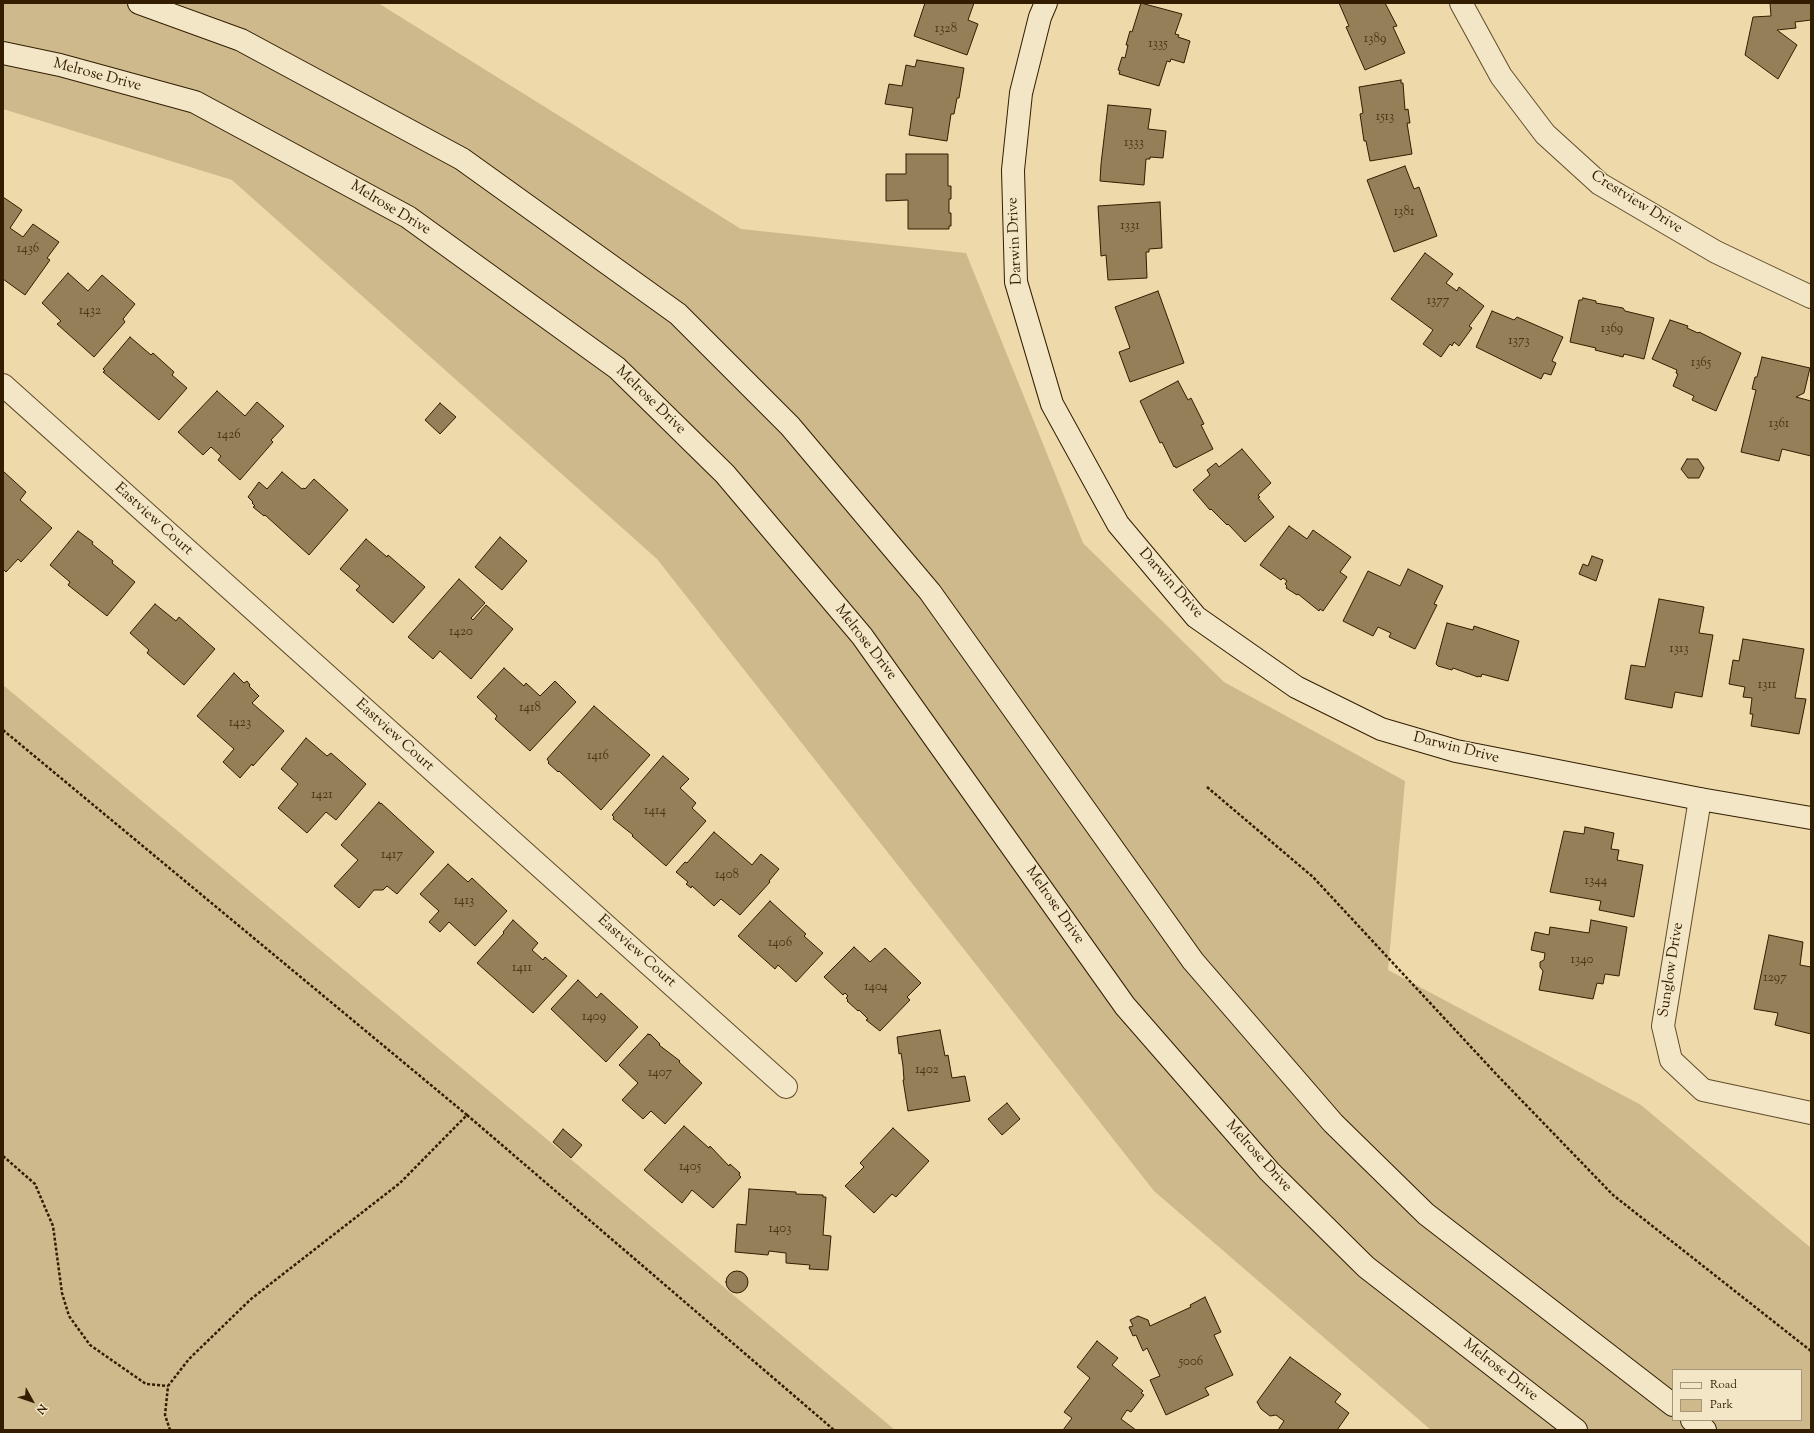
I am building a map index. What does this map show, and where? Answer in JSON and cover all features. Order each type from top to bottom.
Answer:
[{"type":"main road","points":[[138,3],[241,40],[462,159],[678,314],[790,426],[930,592],[1193,961],[1333,1123],[1426,1214],[1672,1404]]},
{"type":"main road","name":"Darwin Drive","points":[[1046,3],[1040,17],[1021,93],[1013,170],[1016,282],[1052,404],[1118,524],[1196,617],[1296,687],[1382,728],[1456,751],[1700,799],[1811,818]]},
{"type":"main road","name":"Crestview Drive","points":[[1461,3],[1501,76],[1545,134],[1600,184],[1716,252],[1811,297]]},
{"type":"main road","name":"Melrose Drive","points":[[3,53],[60,65],[195,102],[408,217],[617,368],[725,474],[862,636],[1125,1006],[1269,1171],[1366,1266],[1576,1430]]},
{"type":"main road","name":"Eastview Court","points":[[3,386],[786,1087]]},
{"type":"main road","name":"Sunglow Drive","points":[[1700,799],[1663,1026],[1671,1060],[1703,1090],[1811,1113]]},
{"type":"main road","points":[[1693,1421],[1705,1430]]},
{"type":"path","points":[[3,730],[467,1115],[834,1430]]},
{"type":"path","points":[[1206,787],[1313,877],[1498,1076],[1613,1195],[1811,1352]]},
{"type":"path","points":[[170,1430],[165,1415],[168,1386],[189,1359],[251,1299],[400,1184],[467,1115]]},
{"type":"path","points":[[3,1156],[35,1184],[53,1226],[62,1293],[69,1316],[90,1345],[146,1384],[168,1386]]},
{"type":"green space","points":[[3,3],[378,3],[741,229],[966,253],[1083,543],[1224,682],[1405,781],[1388,970],[1641,1105],[1811,1248],[1811,1430],[1431,1430],[1154,1191],[657,559],[232,180],[3,109]]},
{"type":"green space","points":[[3,685],[895,1430],[3,1430]]},
{"type":"building","points":[[925,3],[974,3],[968,20],[978,24],[967,55],[914,36]]},
{"type":"building","points":[[1141,3],[1182,14],[1175,34],[1179,35],[1178,37],[1190,41],[1184,63],[1171,59],[1170,62],[1167,61],[1159,86],[1119,74],[1120,71],[1118,70],[1122,57],[1125,58],[1128,45],[1126,45],[1130,31],[1132,32]]},
{"type":"building","points":[[1339,3],[1385,3],[1397,26],[1393,27],[1405,53],[1365,70],[1346,27],[1349,26]]},
{"type":"building","points":[[1770,3],[1811,3],[1811,20],[1795,22],[1796,28],[1777,30],[1797,45],[1778,79],[1745,55],[1753,17],[1771,16]]},
{"type":"building","points":[[917,60],[964,68],[959,98],[957,98],[954,114],[951,114],[947,141],[909,135],[913,108],[885,104],[889,84],[902,86],[906,65],[915,67]]},
{"type":"building","points":[[1401,80],[1401,83],[1403,83],[1405,110],[1408,109],[1410,123],[1407,123],[1412,154],[1370,161],[1366,141],[1364,141],[1360,114],[1363,113],[1359,87]]},
{"type":"building","points":[[1108,105],[1151,109],[1148,129],[1166,131],[1163,158],[1150,157],[1150,159],[1146,159],[1144,185],[1100,181]]},
{"type":"building","points":[[906,154],[948,154],[948,186],[951,186],[949,213],[951,213],[951,226],[949,226],[949,229],[908,229],[908,200],[886,201],[886,174],[906,174]]},
{"type":"building","points":[[1405,166],[1414,189],[1419,187],[1437,236],[1394,252],[1367,180]]},
{"type":"building","points":[[3,197],[22,210],[10,228],[23,237],[33,224],[59,242],[47,258],[50,260],[25,295],[3,279]]},
{"type":"building","points":[[1160,202],[1162,248],[1149,249],[1149,252],[1146,252],[1147,278],[1108,280],[1106,255],[1101,256],[1098,206]]},
{"type":"building","points":[[1425,253],[1453,274],[1446,283],[1457,291],[1459,287],[1484,306],[1469,326],[1472,328],[1459,346],[1454,342],[1452,346],[1450,344],[1441,357],[1423,344],[1433,330],[1391,299]]},
{"type":"building","points":[[68,273],[88,291],[102,275],[135,304],[123,319],[125,322],[94,357],[57,324],[61,321],[42,303]]},
{"type":"building","points":[[1158,291],[1184,363],[1130,382],[1119,352],[1130,348],[1115,307]]},
{"type":"building","points":[[1583,298],[1596,301],[1596,303],[1623,308],[1625,311],[1654,318],[1644,359],[1624,354],[1623,357],[1595,350],[1596,348],[1570,342],[1579,300],[1582,300]]},
{"type":"building","points":[[1492,311],[1514,320],[1517,317],[1563,337],[1552,361],[1556,363],[1551,375],[1544,373],[1541,379],[1476,347]]},
{"type":"building","points":[[1670,320],[1688,326],[1687,328],[1698,333],[1699,332],[1741,353],[1716,411],[1692,400],[1694,396],[1673,386],[1678,374],[1676,373],[1677,370],[1652,359]]},
{"type":"building","points":[[130,337],[151,355],[153,353],[174,372],[172,375],[187,388],[159,420],[103,372],[105,371],[103,369]]},
{"type":"building","points":[[1762,357],[1810,368],[1804,393],[1796,397],[1811,401],[1811,456],[1782,449],[1779,461],[1741,452],[1756,390],[1752,389]]},
{"type":"building","points":[[1178,381],[1188,400],[1191,398],[1204,424],[1201,425],[1213,449],[1176,468],[1175,466],[1174,467],[1162,442],[1160,443],[1140,401]]},
{"type":"building","points":[[217,391],[245,416],[257,402],[284,426],[271,440],[273,442],[240,480],[218,460],[221,456],[211,447],[203,455],[178,432]]},
{"type":"building","points":[[440,403],[456,417],[440,434],[425,420]]},
{"type":"building","points":[[1242,449],[1271,483],[1258,495],[1260,497],[1258,498],[1274,517],[1245,542],[1228,524],[1227,525],[1211,509],[1210,510],[1193,490],[1210,475],[1207,470],[1216,463],[1219,467]]},
{"type":"building","points":[[1687,459],[1698,459],[1704,468],[1699,478],[1688,478],[1681,469]]},
{"type":"building","points":[[3,471],[26,492],[20,500],[52,528],[21,562],[18,559],[6,572],[3,569]]},
{"type":"building","points":[[282,472],[302,489],[305,489],[314,479],[348,510],[309,555],[265,515],[264,516],[253,507],[255,506],[252,503],[253,502],[248,497],[259,482],[267,489]]},
{"type":"building","points":[[1289,526],[1307,539],[1313,530],[1351,557],[1340,572],[1347,577],[1323,611],[1320,609],[1319,611],[1298,594],[1297,595],[1286,588],[1287,586],[1285,584],[1287,581],[1283,578],[1281,580],[1260,565]]},
{"type":"building","points":[[78,531],[93,542],[92,544],[135,582],[107,616],[68,585],[70,582],[50,565]]},
{"type":"building","points":[[500,537],[527,561],[502,590],[475,567]]},
{"type":"building","points":[[366,539],[387,557],[388,555],[425,587],[393,623],[356,590],[360,586],[340,569]]},
{"type":"building","points":[[1592,556],[1603,560],[1596,581],[1579,574],[1583,564],[1588,566]]},
{"type":"building","points":[[1408,569],[1443,586],[1434,604],[1437,605],[1415,649],[1389,637],[1391,633],[1378,627],[1373,636],[1343,621],[1368,571],[1400,586]]},
{"type":"building","points":[[459,579],[485,603],[471,618],[473,620],[486,605],[513,629],[471,679],[440,651],[433,659],[408,637]]},
{"type":"building","points":[[1659,599],[1704,607],[1699,633],[1713,635],[1702,697],[1675,692],[1672,708],[1625,699],[1631,665],[1645,667]]},
{"type":"building","points":[[155,604],[176,621],[179,617],[215,649],[184,685],[147,653],[149,650],[130,633]]},
{"type":"building","points":[[1447,623],[1473,630],[1474,626],[1519,641],[1508,681],[1482,674],[1481,677],[1478,677],[1453,668],[1452,670],[1438,666],[1436,664]]},
{"type":"building","points":[[1743,639],[1804,649],[1795,698],[1806,699],[1799,734],[1751,726],[1753,714],[1750,714],[1752,698],[1743,697],[1745,687],[1729,684],[1733,660],[1739,661]]},
{"type":"building","points":[[504,668],[524,686],[526,683],[540,696],[555,681],[576,702],[530,751],[495,719],[497,716],[477,697]]},
{"type":"building","points":[[234,673],[244,683],[247,681],[250,685],[249,686],[259,696],[252,703],[284,731],[253,766],[252,764],[240,778],[223,762],[234,749],[197,716]]},
{"type":"building","points":[[594,706],[650,755],[601,810],[559,771],[558,772],[548,763],[549,762],[547,759]]},
{"type":"building","points":[[306,738],[327,756],[331,753],[366,784],[336,820],[326,812],[307,833],[278,808],[298,784],[281,769]]},
{"type":"building","points":[[663,756],[689,779],[680,788],[696,803],[692,808],[706,821],[666,866],[632,836],[633,835],[613,819],[614,817],[612,815]]},
{"type":"building","points":[[379,802],[434,852],[397,894],[387,886],[383,890],[374,890],[359,908],[334,886],[358,860],[341,845]]},
{"type":"building","points":[[1585,827],[1614,833],[1611,849],[1619,850],[1617,860],[1643,865],[1634,917],[1599,910],[1601,901],[1550,892],[1564,831],[1584,834]]},
{"type":"building","points":[[714,832],[752,865],[761,854],[779,869],[769,881],[770,882],[740,915],[721,899],[714,906],[692,886],[691,888],[686,884],[688,882],[676,872],[685,862],[687,863]]},
{"type":"building","points":[[448,864],[468,882],[472,878],[507,911],[475,946],[449,922],[440,932],[429,922],[439,911],[420,894]]},
{"type":"building","points":[[770,901],[806,934],[804,936],[823,953],[796,982],[778,965],[775,969],[738,936]]},
{"type":"building","points":[[513,920],[538,943],[532,950],[543,960],[545,957],[567,976],[533,1013],[477,963],[504,933],[503,932]]},
{"type":"building","points":[[1591,920],[1627,927],[1619,976],[1605,974],[1603,984],[1597,983],[1593,999],[1539,990],[1543,971],[1540,967],[1540,962],[1544,960],[1545,953],[1531,950],[1535,932],[1549,935],[1550,927],[1589,933]]},
{"type":"building","points":[[1769,935],[1803,942],[1800,965],[1811,967],[1811,1034],[1775,1025],[1778,1013],[1754,1009]]},
{"type":"building","points":[[854,947],[870,962],[885,948],[921,983],[907,997],[910,1000],[880,1031],[866,1020],[868,1019],[859,1010],[858,1011],[847,1001],[848,1000],[846,998],[848,996],[845,993],[843,995],[824,977]]},
{"type":"building","points":[[578,980],[597,998],[601,993],[638,1027],[606,1062],[551,1009]]},
{"type":"building","points":[[940,1030],[945,1056],[948,1055],[952,1078],[965,1076],[970,1101],[908,1111],[903,1080],[903,1066],[901,1053],[899,1054],[897,1037]]},
{"type":"building","points":[[648,1034],[650,1034],[660,1044],[659,1045],[680,1061],[679,1062],[702,1083],[665,1124],[651,1111],[643,1119],[622,1100],[638,1083],[619,1065]]},
{"type":"building","points":[[1007,1103],[1020,1119],[1002,1135],[988,1119]]},
{"type":"building","points":[[684,1126],[709,1148],[710,1146],[729,1166],[730,1164],[740,1173],[739,1175],[741,1177],[713,1208],[692,1190],[682,1203],[644,1170]]},
{"type":"building","points":[[893,1128],[929,1161],[896,1197],[892,1194],[874,1213],[845,1186],[864,1167],[860,1163]]},
{"type":"building","points":[[563,1129],[582,1145],[571,1158],[553,1142]]},
{"type":"building","points":[[749,1189],[796,1192],[796,1194],[823,1195],[823,1197],[826,1197],[823,1235],[831,1236],[828,1270],[809,1269],[810,1265],[786,1263],[786,1253],[769,1251],[768,1255],[735,1252],[737,1224],[746,1225]]},
{"type":"building","points":[[737,1271],[745,1274],[748,1282],[745,1290],[737,1293],[729,1290],[726,1282],[729,1274]]},
{"type":"building","points":[[1205,1297],[1221,1332],[1214,1335],[1233,1375],[1205,1388],[1209,1395],[1166,1415],[1150,1380],[1160,1376],[1147,1348],[1143,1351],[1136,1335],[1133,1336],[1129,1327],[1133,1326],[1130,1320],[1138,1316],[1148,1320],[1150,1326],[1191,1307],[1190,1305]]},
{"type":"building","points":[[1097,1341],[1118,1358],[1112,1365],[1143,1391],[1141,1393],[1144,1395],[1131,1412],[1127,1410],[1121,1419],[1136,1430],[1063,1430],[1072,1418],[1064,1412],[1090,1378],[1077,1367]]},
{"type":"building","points":[[1290,1357],[1341,1394],[1335,1402],[1349,1413],[1337,1430],[1278,1430],[1284,1421],[1276,1415],[1270,1416],[1261,1409],[1257,1402]]}]
